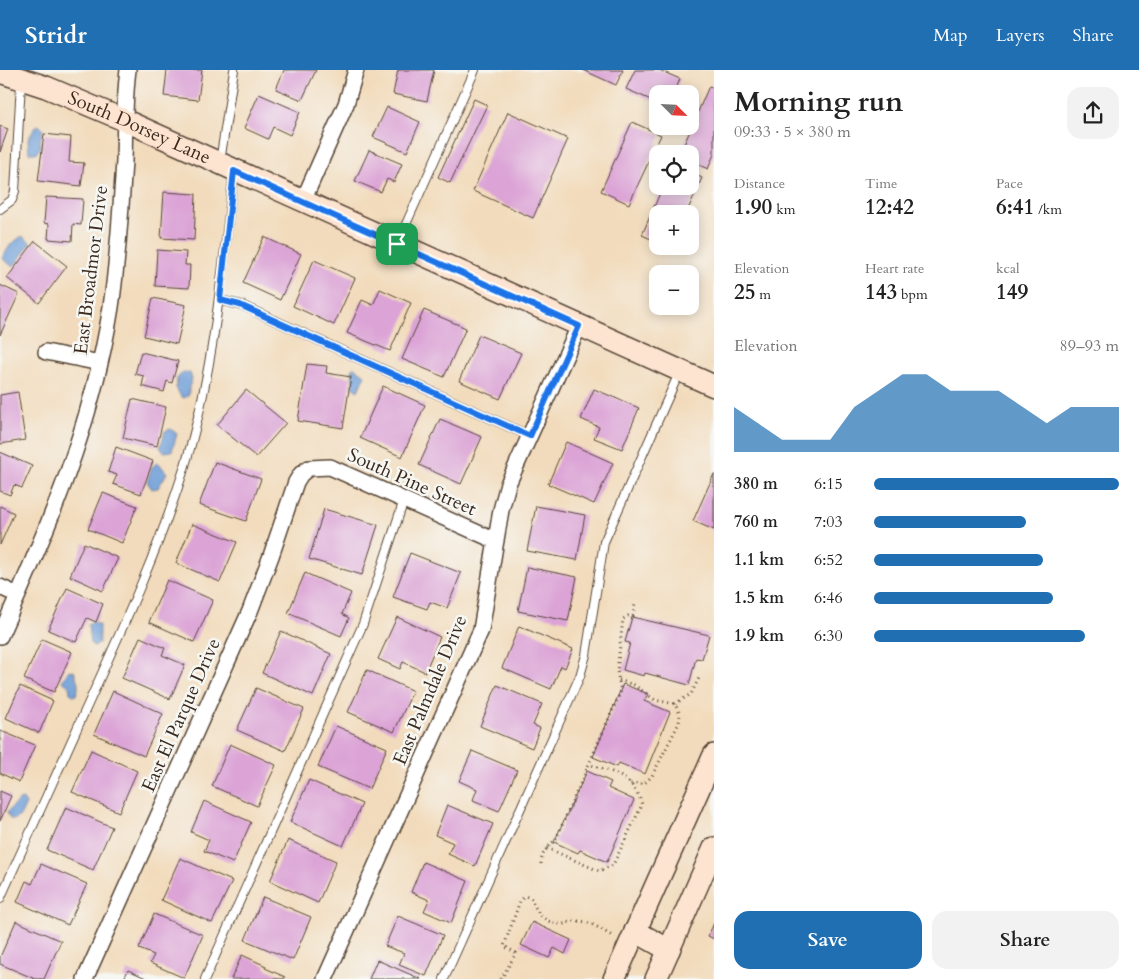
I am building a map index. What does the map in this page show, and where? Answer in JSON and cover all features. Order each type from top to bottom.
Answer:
[{"type":"street","name":"East Broadmor Drive","points":[[0,636],[70,472],[100,363],[111,306],[118,248],[128,70]]},
{"type":"street","points":[[303,201],[346,104],[356,70]]},
{"type":"street","name":"South Dorsey Lane","points":[[0,72],[22,74],[714,386]]},
{"type":"street","name":"East Palmdale Drive","points":[[325,979],[481,630],[506,491],[579,326]]},
{"type":"street","points":[[46,352],[100,363]]},
{"type":"street","name":"South Pine Street","points":[[309,468],[330,467],[496,541]]},
{"type":"street","name":"East El Parque Drive","points":[[85,979],[250,611],[271,556],[292,491],[301,474],[309,468]]},
{"type":"street","points":[[0,588],[18,595]]},
{"type":"street","points":[[614,979],[714,755]]},
{"type":"street","points":[[656,979],[714,848]]},
{"type":"street","points":[[635,931],[668,950]]},
{"type":"lane","points":[[0,899],[124,625],[152,559],[184,469],[201,404],[220,300],[234,70]]},
{"type":"lane","points":[[397,244],[475,70]]},
{"type":"lane","points":[[0,209],[12,200],[15,190],[22,74]]},
{"type":"lane","points":[[220,300],[240,305],[530,436]]},
{"type":"lane","points":[[444,979],[580,676],[586,655],[604,542],[680,371]]},
{"type":"lane","points":[[205,979],[363,624],[404,500]]},
{"type":"path","points":[[541,864],[541,857],[556,839],[621,691],[617,671],[623,619],[633,616],[635,604]]},
{"type":"path","points":[[619,680],[634,685],[655,700],[675,704],[691,694],[700,676]]},
{"type":"path","points":[[629,784],[645,783],[652,776],[663,757],[679,723],[680,714],[675,704]]},
{"type":"path","points":[[547,848],[599,871],[613,865],[642,805],[640,796],[616,772],[590,765]]},
{"type":"path","points":[[501,979],[516,953],[504,946],[520,901],[525,896],[532,899],[538,914],[547,922],[563,924],[577,920],[589,923],[614,937]]},
{"type":"water","points":[[39,125],[43,129],[40,141],[41,147],[36,153],[29,153],[28,139],[35,127]]},
{"type":"water","points":[[22,236],[31,243],[13,267],[2,258],[11,244]]},
{"type":"water","points":[[354,367],[365,375],[358,391],[353,388],[352,369]]},
{"type":"water","points":[[184,372],[190,373],[192,379],[189,395],[184,398],[181,397],[176,388],[177,378]]},
{"type":"water","points":[[171,429],[177,434],[172,451],[165,452],[160,448],[165,431]]},
{"type":"water","points":[[158,462],[167,473],[158,488],[152,489],[147,482],[152,467]]},
{"type":"water","points":[[93,622],[99,625],[99,643],[95,647],[90,643],[88,624]]},
{"type":"water","points":[[69,670],[74,671],[77,680],[78,690],[75,696],[70,693],[69,686],[62,681]]},
{"type":"water","points":[[23,799],[26,804],[21,815],[14,820],[10,819],[7,812],[19,800]]},
{"type":"building","points":[[167,70],[202,70],[198,100],[164,96]]},
{"type":"building","points":[[284,70],[316,70],[302,100],[276,89]]},
{"type":"building","points":[[398,70],[434,70],[427,101],[393,94]]},
{"type":"building","points":[[583,70],[623,70],[616,85]]},
{"type":"building","points":[[635,70],[659,70],[680,79],[678,85],[649,85],[649,99],[626,89]]},
{"type":"building","points":[[709,86],[714,88],[714,154],[708,169],[699,165],[699,145],[684,145],[688,135],[699,135],[699,109]]},
{"type":"building","points":[[259,94],[300,112],[290,135],[273,127],[268,139],[244,128]]},
{"type":"building","points":[[474,99],[487,105],[450,183],[438,177]]},
{"type":"building","points":[[387,107],[420,122],[407,152],[373,137]]},
{"type":"building","points":[[508,112],[568,139],[533,218],[473,191]]},
{"type":"building","points":[[632,122],[649,130],[649,135],[661,135],[656,145],[649,145],[649,161],[629,204],[601,191]]},
{"type":"building","points":[[0,126],[8,129],[0,152]]},
{"type":"building","points":[[44,134],[71,137],[69,162],[84,163],[81,186],[38,181]]},
{"type":"building","points":[[369,150],[402,164],[394,182],[387,179],[381,192],[355,181]]},
{"type":"building","points":[[164,192],[196,194],[194,240],[161,238]]},
{"type":"building","points":[[659,195],[694,195],[690,205],[655,205]]},
{"type":"building","points":[[46,197],[83,199],[81,225],[73,224],[72,241],[48,239],[49,224],[44,223]]},
{"type":"building","points":[[649,219],[649,238],[642,235]]},
{"type":"building","points":[[264,237],[301,254],[280,300],[243,283]]},
{"type":"building","points":[[35,241],[67,266],[39,303],[7,278]]},
{"type":"building","points":[[157,250],[186,252],[185,265],[190,265],[189,288],[155,286]]},
{"type":"building","points":[[314,260],[355,278],[334,325],[293,306]]},
{"type":"building","points":[[0,285],[19,294],[0,335]]},
{"type":"building","points":[[380,289],[411,303],[390,351],[347,333],[362,300],[373,305]]},
{"type":"building","points":[[153,298],[186,305],[177,344],[144,336]]},
{"type":"building","points":[[424,310],[466,328],[444,377],[402,359]]},
{"type":"building","points":[[479,335],[521,353],[500,399],[459,381]]},
{"type":"building","points":[[141,352],[178,361],[172,383],[167,381],[164,392],[142,386],[144,376],[135,374]]},
{"type":"building","points":[[307,364],[327,366],[326,373],[351,377],[343,428],[298,421]]},
{"type":"building","points":[[383,386],[425,405],[402,457],[360,438]]},
{"type":"building","points":[[594,389],[639,408],[622,449],[594,438],[599,427],[581,419]]},
{"type":"building","points":[[246,390],[286,423],[256,457],[217,425]]},
{"type":"building","points":[[18,392],[25,440],[0,444],[0,395]]},
{"type":"building","points":[[132,399],[166,407],[157,446],[123,438]]},
{"type":"building","points":[[440,419],[482,437],[461,484],[419,465]]},
{"type":"building","points":[[566,442],[613,463],[594,504],[548,484]]},
{"type":"building","points":[[116,447],[153,461],[141,494],[113,484],[117,475],[108,472]]},
{"type":"building","points":[[0,452],[32,466],[22,488],[14,485],[10,495],[0,491]]},
{"type":"building","points":[[215,462],[261,479],[246,521],[199,505]]},
{"type":"building","points":[[714,474],[714,530],[693,521]]},
{"type":"building","points":[[103,493],[137,506],[122,543],[88,529]]},
{"type":"building","points":[[0,506],[14,513],[0,545]]},
{"type":"building","points":[[536,506],[585,515],[577,560],[527,551]]},
{"type":"building","points":[[324,509],[378,525],[362,575],[309,559]]},
{"type":"building","points":[[192,524],[237,542],[220,582],[176,563]]},
{"type":"building","points":[[84,543],[118,558],[103,591],[70,576]]},
{"type":"building","points":[[410,553],[461,573],[447,608],[430,602],[427,609],[393,597]]},
{"type":"building","points":[[527,567],[577,577],[568,621],[518,611]]},
{"type":"building","points":[[305,573],[351,593],[342,614],[349,618],[341,636],[288,613]]},
{"type":"building","points":[[167,580],[213,600],[194,642],[149,622]]},
{"type":"building","points":[[67,588],[103,604],[96,622],[87,618],[76,642],[48,630]]},
{"type":"building","points":[[397,617],[440,637],[425,672],[403,662],[400,669],[378,659]]},
{"type":"building","points":[[632,617],[709,635],[702,659],[696,658],[689,685],[645,673],[644,676],[623,670],[630,643],[625,642]]},
{"type":"building","points":[[519,626],[573,649],[565,668],[561,666],[551,689],[502,668]]},
{"type":"building","points":[[281,631],[331,654],[313,696],[262,673]]},
{"type":"building","points":[[140,637],[165,648],[162,655],[185,665],[170,699],[122,678]]},
{"type":"building","points":[[42,639],[72,652],[54,692],[24,679]]},
{"type":"building","points":[[367,670],[413,691],[394,732],[348,712]]},
{"type":"building","points":[[623,684],[648,694],[644,701],[670,712],[645,774],[619,763],[617,767],[593,757]]},
{"type":"building","points":[[497,685],[542,704],[533,725],[540,728],[532,748],[480,726]]},
{"type":"building","points":[[20,686],[53,701],[39,733],[6,718]]},
{"type":"building","points":[[256,688],[304,709],[285,751],[237,730]]},
{"type":"building","points":[[113,691],[163,714],[144,756],[94,734]]},
{"type":"building","points":[[336,726],[387,748],[369,789],[318,767]]},
{"type":"building","points":[[1,731],[35,745],[19,782],[0,773]]},
{"type":"building","points":[[230,744],[276,765],[257,806],[212,786]]},
{"type":"building","points":[[91,750],[137,771],[119,812],[72,792]]},
{"type":"building","points":[[472,751],[517,770],[499,811],[473,800],[477,789],[459,781]]},
{"type":"building","points":[[587,771],[611,782],[608,788],[634,800],[607,862],[580,850],[578,853],[554,842]]},
{"type":"building","points":[[309,780],[362,804],[343,846],[290,822]]},
{"type":"building","points":[[0,791],[11,796],[0,821]]},
{"type":"building","points":[[204,801],[251,822],[233,863],[204,851],[209,840],[191,832]]},
{"type":"building","points":[[447,805],[493,824],[475,866],[448,854],[453,843],[435,835]]},
{"type":"building","points":[[66,807],[112,827],[93,870],[47,850]]},
{"type":"building","points":[[288,840],[336,861],[318,903],[270,881]]},
{"type":"building","points":[[180,858],[232,881],[212,923],[161,900]]},
{"type":"building","points":[[423,862],[468,881],[451,923],[424,911],[429,900],[411,892]]},
{"type":"building","points":[[41,864],[87,884],[68,925],[17,902],[26,881],[32,884]]},
{"type":"building","points":[[263,897],[311,917],[293,960],[245,940]]},
{"type":"building","points":[[154,914],[203,935],[184,978],[150,963],[154,955],[139,949]]},
{"type":"building","points":[[398,916],[443,935],[426,976],[399,965],[404,953],[385,946]]},
{"type":"building","points":[[16,921],[61,941],[44,979],[35,979],[0,964],[0,957]]},
{"type":"building","points":[[532,922],[571,940],[565,954],[554,948],[549,958],[521,945]]},
{"type":"building","points":[[714,923],[714,939],[708,936]]},
{"type":"building","points":[[242,955],[266,966],[265,968],[285,977],[284,979],[231,979]]},
{"type":"building","points":[[377,960],[421,979],[369,979]]},
{"type":"building","points":[[128,970],[148,979],[124,979]]},
{"type":"route","points":[[234,171],[397,244],[579,326],[530,436],[240,305],[220,300],[234,171]]}]
